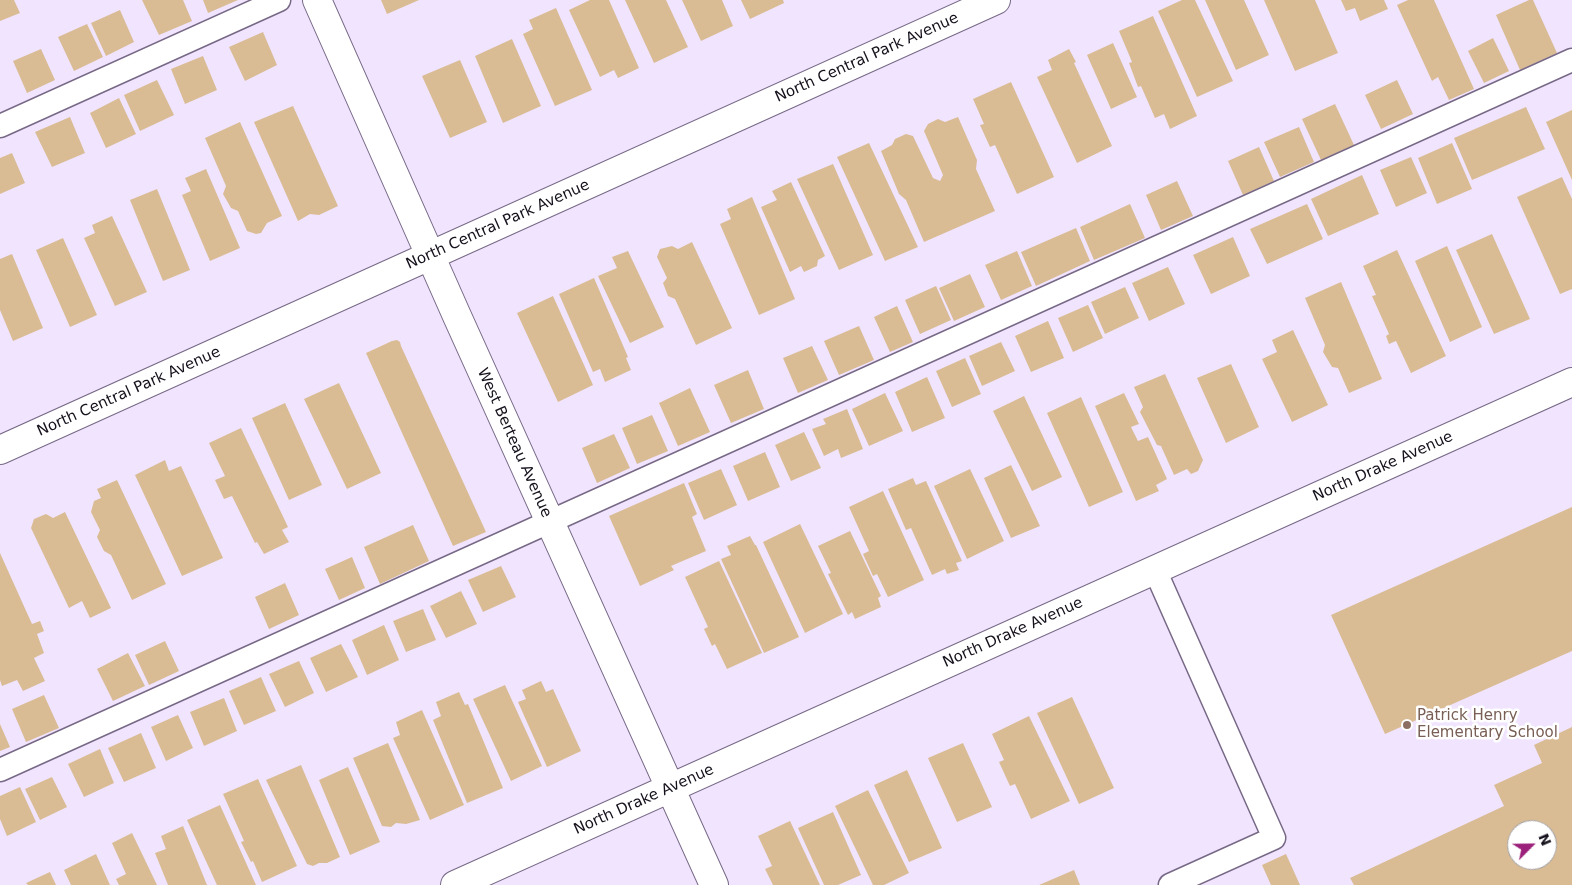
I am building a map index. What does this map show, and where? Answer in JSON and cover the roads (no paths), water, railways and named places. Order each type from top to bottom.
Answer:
[{"type":"street","name":"West Berteau Avenue","points":[[317,0],[714,885]]},
{"type":"street","name":"North Central Park Avenue","points":[[0,450],[996,0]]},
{"type":"street","name":"North Drake Avenue","points":[[455,885],[1572,382]]},
{"type":"lane","points":[[0,126],[279,0]]},
{"type":"lane","points":[[0,770],[1572,60]]},
{"type":"lane","points":[[1155,570],[1274,838],[1170,885]]},
{"type":"place","name":"Patrick Henry Elementary School","points":[[1407,725]]}]
